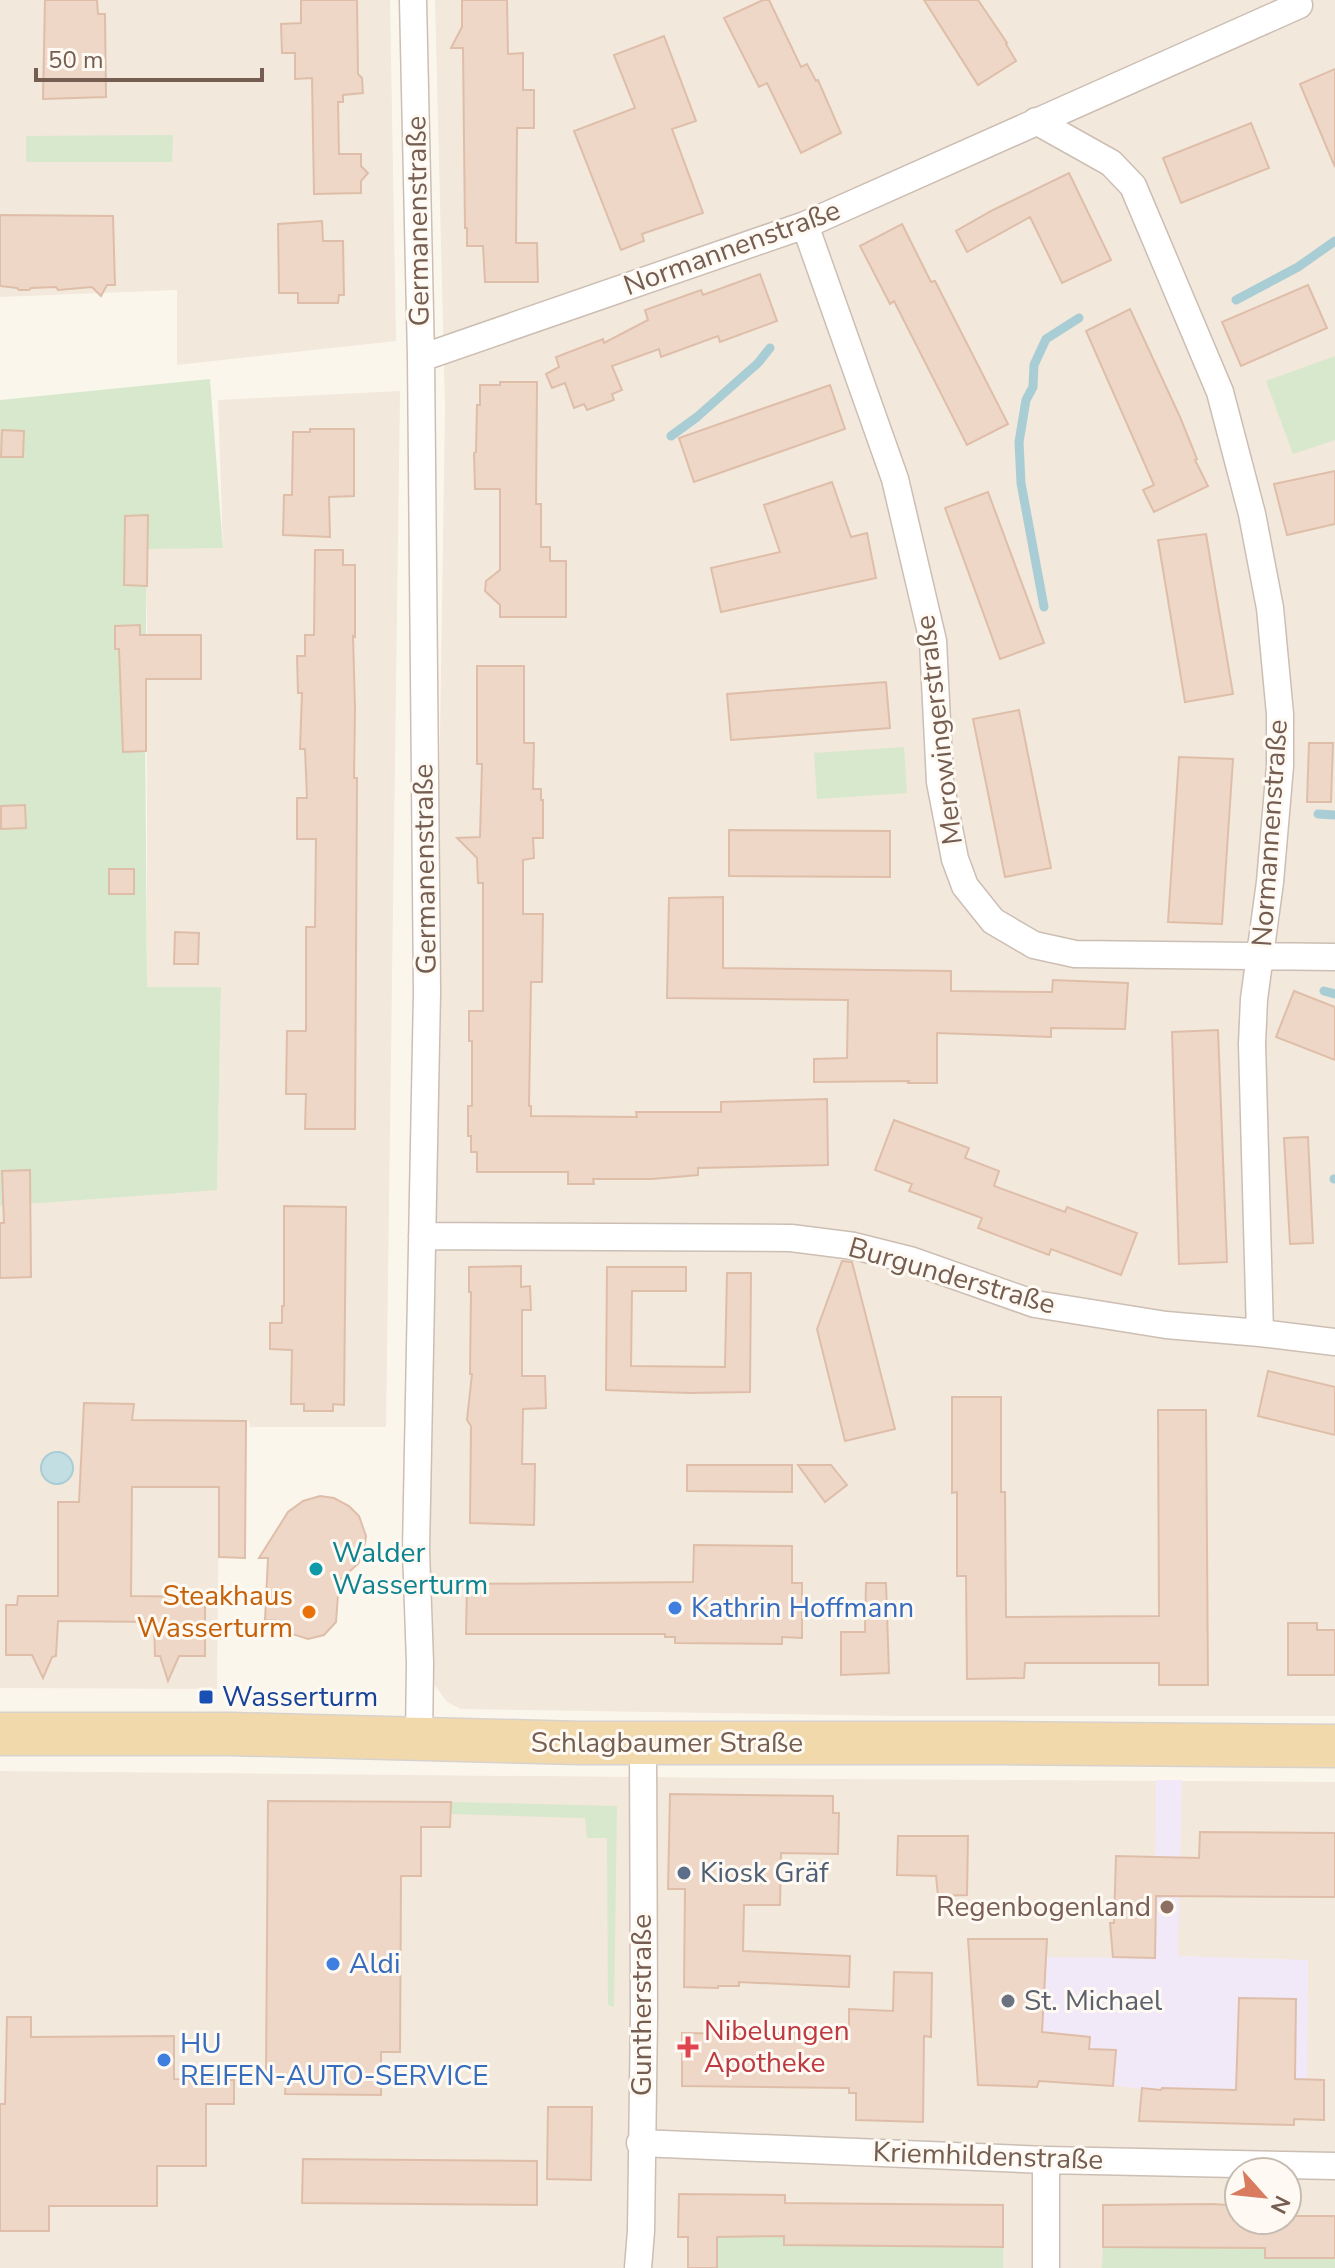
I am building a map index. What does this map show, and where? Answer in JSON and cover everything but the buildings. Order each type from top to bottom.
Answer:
[{"type":"main road","name":"Schlagbaumer Straße","points":[[0,1734],[204,1734],[535,1743],[1335,1746]]},
{"type":"street","name":"Germanenstraße","points":[[413,0],[421,358],[427,992],[416,1550],[419,1738]]},
{"type":"street","name":"Normannenstraße","points":[[421,358],[805,225],[1299,5]]},
{"type":"street","name":"Normannenstraße","points":[[1036,121],[1111,163],[1133,186],[1224,406],[1252,514],[1270,608],[1280,714],[1279,778],[1254,999],[1252,1044],[1260,1333]]},
{"type":"street","name":"Merowingerstraße","points":[[805,225],[895,479],[933,641],[940,782],[955,859],[965,886],[993,921],[1034,945],[1075,954],[1335,957]]},
{"type":"street","name":"Burgunderstraße","points":[[422,1236],[791,1238],[854,1246],[910,1260],[1035,1304],[1166,1325],[1335,1342]]},
{"type":"street","name":"Guntherstraße","points":[[638,2268],[644,2015],[643,1743]]},
{"type":"street","name":"Kriemhildenstraße","points":[[640,2143],[1046,2160],[1335,2166]]},
{"type":"street","points":[[1046,2160],[1046,2268]]},
{"type":"shaded area","points":[[0,0],[390,0],[396,341],[177,365],[177,290],[0,297]]},
{"type":"shaded area","points":[[435,0],[1335,0],[1335,1716],[898,1716],[461,1709],[447,1702],[432,1682],[426,1663],[445,406]]},
{"type":"shaded area","points":[[400,391],[386,1427],[250,1427],[249,1421],[220,1421],[217,1689],[0,1688],[0,1206],[217,1189],[221,987],[147,988],[147,549],[223,547],[218,400]]},
{"type":"shaded area","points":[[0,1771],[1335,1782],[1335,2268],[0,2268]]},
{"type":"shaded area","name":"Regenbogenland","points":[[1156,1780],[1182,1780],[1178,1956],[1308,1960],[1307,2120],[1295,2120],[1294,2125],[1139,2121],[1142,2089],[1113,2085],[1089,2049],[1090,2037],[1042,2032],[1046,1957],[1155,1958]]},
{"type":"green space","points":[[173,135],[172,162],[26,162],[26,136]]},
{"type":"green space","points":[[1335,356],[1335,440],[1293,454],[1266,381]]},
{"type":"green space","points":[[210,379],[223,548],[147,549],[147,987],[221,987],[217,1190],[0,1206],[0,400]]},
{"type":"green space","points":[[904,747],[907,793],[817,799],[814,753]]},
{"type":"green space","points":[[451,1802],[617,1806],[614,2007],[608,2005],[607,1838],[587,1838],[585,1818],[451,1814]]},
{"type":"green space","points":[[784,2236],[785,2245],[1003,2247],[1003,2268],[717,2268],[717,2237]]},
{"type":"green space","points":[[1103,2247],[1265,2248],[1266,2258],[1335,2258],[1335,2268],[1102,2268]]},
{"type":"water","points":[[57,1452],[68,1457],[73,1468],[68,1479],[57,1484],[46,1479],[41,1468],[46,1457]]},
{"type":"waterway","points":[[1236,300],[1298,267],[1335,241]]},
{"type":"waterway","points":[[1044,607],[1021,483],[1019,442],[1026,400],[1033,387],[1034,365],[1046,339],[1079,318]]},
{"type":"waterway","points":[[671,436],[758,363],[770,348]]},
{"type":"waterway","points":[[1318,814],[1335,815]]},
{"type":"waterway","points":[[1324,991],[1335,994]]},
{"type":"place","name":"Walder Wasserturm","points":[[316,1569]]},
{"type":"place","name":"Kathrin Hoffmann","points":[[675,1608]]},
{"type":"place","name":"Steakhaus Wasserturm","points":[[309,1612]]},
{"type":"place","name":"Wasserturm","points":[[206,1697]]},
{"type":"place","name":"Kiosk Gräf","points":[[684,1873]]},
{"type":"place","name":"Regenbogenland","points":[[1167,1907]]},
{"type":"place","name":"Aldi","points":[[333,1964]]},
{"type":"place","name":"St. Michael","points":[[1008,2001]]},
{"type":"place","name":"Nibelungen Apotheke","points":[[688,2047]]},
{"type":"place","name":"HU REIFEN-AUTO-SERVICE","points":[[164,2060]]}]
